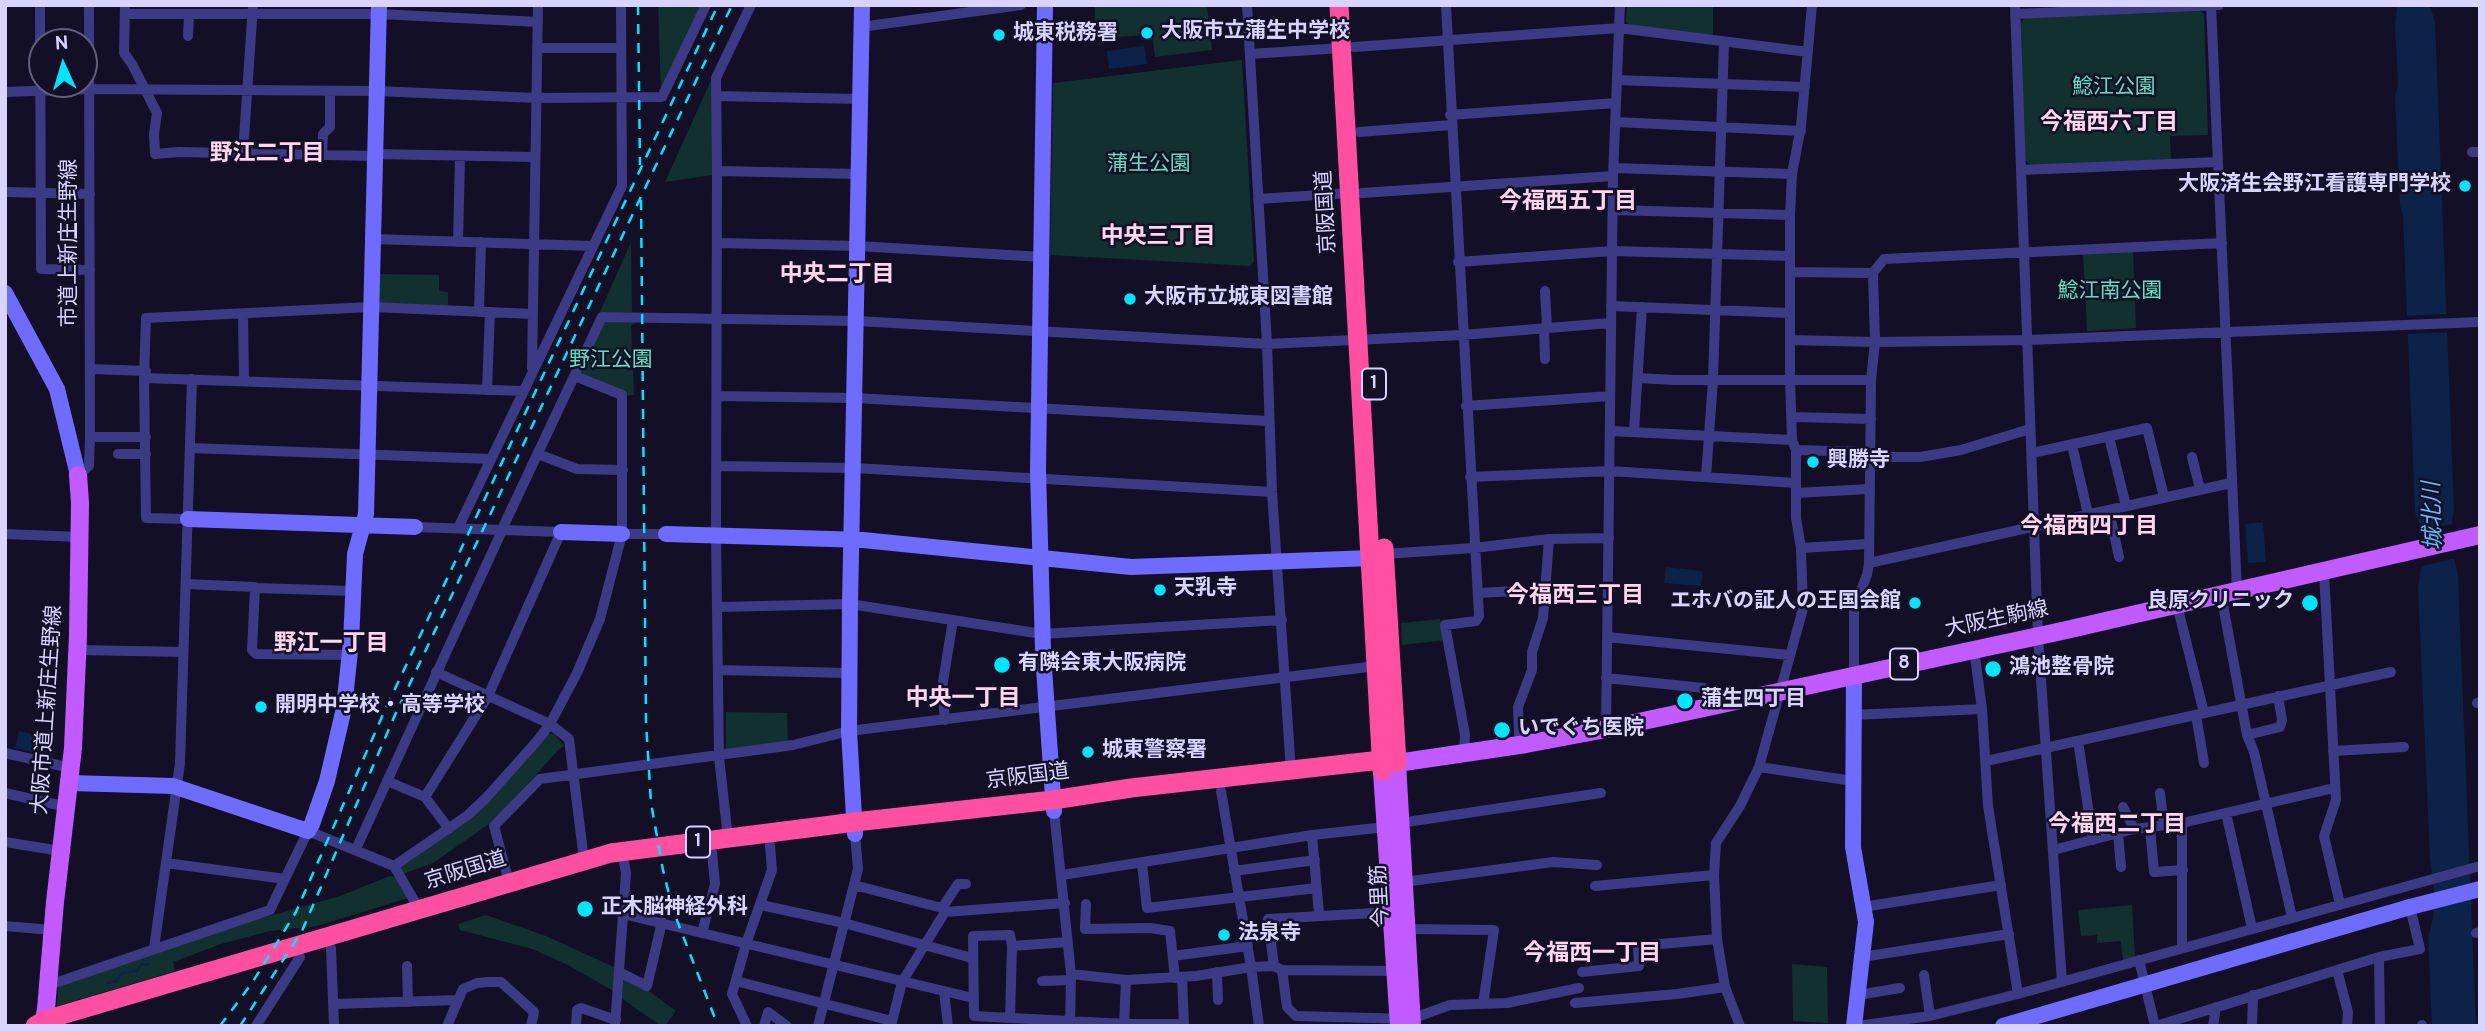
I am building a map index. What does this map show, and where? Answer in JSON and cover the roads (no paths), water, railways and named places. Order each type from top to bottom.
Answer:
[{"type":"highway","name":"京阪国道","points":[[1339,5],[1348,47],[1359,132],[1356,193]]},
{"type":"highway","name":"京阪国道","points":[[1351,5],[1348,47],[1378,556],[1387,765]]},
{"type":"highway","name":"京阪国道","points":[[1378,556],[1376,666],[1387,765]]},
{"type":"highway","name":"京阪国道","points":[[1054,806],[1131,788],[1291,771],[1387,765]]},
{"type":"highway","name":"京阪国道","points":[[43,1025],[300,957],[600,868],[623,857],[728,838],[1221,791],[1387,765]]},
{"type":"highway","name":"京阪国道","points":[[43,1025],[584,860],[712,852],[769,845],[855,828]]},
{"type":"main road","name":"大阪市道上新庄生野線","points":[[43,1025],[71,775],[78,650],[78,475]]},
{"type":"main road","name":"大阪生駒線","points":[[1387,765],[1606,729],[2038,636],[2473,537]]},
{"type":"main road","name":"今里筋","points":[[1387,765],[1393,825],[1404,882],[1405,1022]]},
{"type":"main road","name":"今里筋","points":[[1393,825],[1392,912],[1396,971],[1405,1022]]},
{"type":"main road","name":"大阪市道上新庄生野線","points":[[43,1025],[44,958],[51,939]]},
{"type":"street","points":[[40,5],[40,28]]},
{"type":"street","name":"市道上新庄生野線","points":[[89,5],[89,28]]},
{"type":"street","points":[[532,371],[538,5]]},
{"type":"street","points":[[460,524],[622,186],[621,5]]},
{"type":"street","points":[[98,89],[377,91],[536,98],[662,97],[706,5]]},
{"type":"street","points":[[728,838],[719,757],[716,78],[751,5]]},
{"type":"street","points":[[818,1026],[858,869],[849,731],[849,673],[862,5]]},
{"type":"street","points":[[862,27],[1021,5]]},
{"type":"street","points":[[1045,5],[1038,477],[1046,707],[1071,977],[1070,1024]]},
{"type":"street","points":[[1247,5],[1267,344],[1272,492],[1291,771]]},
{"type":"street","points":[[1446,5],[1450,120],[1479,616],[1476,621],[1445,625],[1463,722],[1464,753]]},
{"type":"street","points":[[1606,729],[1613,172],[1620,5]]},
{"type":"street","points":[[1740,1026],[1725,987],[1717,939],[1714,876],[1716,843],[1740,806],[1759,767],[1803,609],[1790,379],[1790,215],[1791,174],[1801,131],[1812,5]]},
{"type":"street","points":[[2062,982],[2038,636],[2015,10],[2219,5]]},
{"type":"street","points":[[2211,6],[2231,483],[2229,593],[2241,705],[2292,917]]},
{"type":"street","points":[[536,157],[179,152],[155,154],[157,113],[124,53],[125,10],[189,15],[253,10],[379,10],[538,22]]},
{"type":"street","points":[[243,153],[253,10]]},
{"type":"street","points":[[49,985],[271,909],[309,831],[327,781],[344,708],[350,655],[355,554],[366,514],[379,10]]},
{"type":"street","points":[[188,36],[189,15]]},
{"type":"street","points":[[1250,54],[1619,28],[1808,52]]},
{"type":"street","points":[[1706,477],[1716,310],[1724,42]]},
{"type":"street","points":[[537,48],[620,48]]},
{"type":"street","points":[[1617,80],[1805,87]]},
{"type":"street","points":[[5,92],[28,91]]},
{"type":"street","points":[[322,155],[323,134],[330,127],[330,91]]},
{"type":"street","points":[[716,96],[860,99]]},
{"type":"street","points":[[40,98],[41,269],[90,270]]},
{"type":"street","name":"市道上新庄生野線","points":[[78,475],[89,466],[90,437],[90,98]]},
{"type":"street","points":[[1359,132],[1616,103]]},
{"type":"street","points":[[1616,122],[1801,131]]},
{"type":"street","points":[[458,242],[460,157]]},
{"type":"street","points":[[2021,170],[2218,162]]},
{"type":"street","points":[[717,171],[859,174]]},
{"type":"street","points":[[1258,199],[1455,188],[1613,172],[1791,174]]},
{"type":"street","points":[[5,192],[90,194]]},
{"type":"street","points":[[1613,210],[1790,215]]},
{"type":"street","points":[[373,239],[593,246]]},
{"type":"street","points":[[481,243],[487,390]]},
{"type":"street","points":[[717,243],[858,246],[1042,257]]},
{"type":"street","points":[[2222,243],[1884,259],[1873,272],[1869,563],[1854,608],[1853,847],[1866,922],[1855,1026],[1930,1016],[2018,994],[2480,866]]},
{"type":"street","points":[[1458,262],[1612,251],[1790,256]]},
{"type":"street","points":[[1790,272],[1873,272]]},
{"type":"street","points":[[1545,291],[1545,359]]},
{"type":"street","points":[[5,293],[57,389],[78,475]]},
{"type":"street","points":[[1611,306],[1790,313]]},
{"type":"street","points":[[533,314],[371,307],[146,318],[146,518],[561,533],[852,539],[1131,567],[1277,563],[1474,548],[1549,539],[1609,538]]},
{"type":"street","points":[[1634,431],[1642,307]]},
{"type":"street","points":[[243,314],[244,381]]},
{"type":"street","points":[[356,849],[602,317],[857,321],[1267,344],[1462,335],[1611,323]]},
{"type":"street","points":[[1790,340],[2028,340],[2480,322]]},
{"type":"street","points":[[90,369],[192,379],[523,391]]},
{"type":"street","points":[[394,866],[449,829],[486,798],[550,724],[578,673],[600,620],[622,534],[622,395],[575,376]]},
{"type":"street","points":[[1638,378],[1871,380]]},
{"type":"street","points":[[154,948],[180,763],[192,379]]},
{"type":"street","points":[[718,396],[855,398],[1268,421]]},
{"type":"street","points":[[1466,406],[1610,396]]},
{"type":"street","points":[[1792,417],[1871,419]]},
{"type":"street","points":[[2032,453],[2147,428],[2164,497]]},
{"type":"street","points":[[1610,431],[1709,436],[1920,457],[1961,450],[2030,429]]},
{"type":"street","points":[[90,437],[146,438]]},
{"type":"street","points":[[2109,437],[2126,506]]},
{"type":"street","points":[[2072,445],[2088,514]]},
{"type":"street","points":[[190,448],[491,459]]},
{"type":"street","points":[[118,454],[146,454]]},
{"type":"street","points":[[538,454],[577,470],[623,470]]},
{"type":"street","points":[[2192,457],[2200,489]]},
{"type":"street","points":[[718,466],[854,468],[1272,492]]},
{"type":"street","points":[[1470,477],[1610,471],[1706,477],[1796,488],[1869,489]]},
{"type":"street","points":[[1869,563],[2231,483]]},
{"type":"street","points":[[2109,510],[2119,557]]},
{"type":"street","points":[[425,797],[488,696],[561,533]]},
{"type":"street","points":[[5,534],[80,537]]},
{"type":"street","points":[[1526,744],[1519,734],[1518,707],[1532,670],[1532,652],[1543,618],[1549,539]]},
{"type":"street","points":[[1801,548],[1868,544]]},
{"type":"street","points":[[2324,571],[2336,800],[2323,835],[2340,904]]},
{"type":"street","points":[[186,584],[354,592]]},
{"type":"street","points":[[255,589],[252,650],[256,654],[350,655]]},
{"type":"street","points":[[1478,593],[1517,591]]},
{"type":"street","points":[[718,607],[850,604],[953,620],[1043,645],[1282,620]]},
{"type":"street","points":[[2177,605],[2200,714],[2204,764]]},
{"type":"street","points":[[945,720],[942,688],[953,620]]},
{"type":"street","points":[[1607,637],[1789,655]]},
{"type":"street","points":[[1974,649],[1983,709],[1988,806],[2018,994]]},
{"type":"street","points":[[78,650],[183,652]]},
{"type":"street","points":[[509,883],[494,826],[540,779],[793,746],[849,731],[1376,666]]},
{"type":"street","points":[[719,670],[849,673]]},
{"type":"street","points":[[436,672],[550,724],[569,739],[584,860]]},
{"type":"street","points":[[1986,761],[2392,672]]},
{"type":"street","points":[[1606,678],[1704,688],[1721,703]]},
{"type":"street","points":[[2247,735],[2280,727],[2282,720],[2278,696]]},
{"type":"street","points":[[1852,715],[1983,709]]},
{"type":"street","points":[[2078,741],[2093,840]]},
{"type":"street","points":[[2333,751],[2404,747]]},
{"type":"street","points":[[5,753],[71,775],[177,787],[309,831],[394,866],[419,909]]},
{"type":"street","points":[[1759,767],[1853,781]]},
{"type":"street","points":[[387,780],[425,797],[449,829]]},
{"type":"street","points":[[2053,850],[2134,829],[2182,823],[2334,788]]},
{"type":"street","points":[[1221,791],[1259,1026]]},
{"type":"street","points":[[5,793],[66,807]]},
{"type":"street","points":[[1062,875],[1142,864],[1230,847],[1601,793]]},
{"type":"street","points":[[2160,793],[2164,825]]},
{"type":"street","points":[[2123,807],[2134,829]]},
{"type":"street","points":[[2226,813],[2252,928]]},
{"type":"street","points":[[2182,823],[2182,948]]},
{"type":"street","points":[[2150,827],[2154,872],[2183,870]]},
{"type":"street","points":[[2118,833],[2121,867]]},
{"type":"street","points":[[1312,835],[1319,914]]},
{"type":"street","points":[[5,842],[61,851]]},
{"type":"street","points":[[747,1026],[732,994],[772,870],[769,845]]},
{"type":"street","points":[[702,933],[715,884],[712,852]]},
{"type":"street","points":[[576,1026],[577,1010],[581,1008],[616,1023],[626,873],[623,857]]},
{"type":"street","points":[[1234,871],[1315,860]]},
{"type":"street","points":[[1404,882],[1553,862],[1597,865]]},
{"type":"street","points":[[166,863],[285,879]]},
{"type":"street","points":[[1142,864],[1149,928]]},
{"type":"street","points":[[1595,886],[1714,876]]},
{"type":"street","points":[[736,981],[891,1023],[902,982],[958,884],[966,884]]},
{"type":"street","points":[[854,885],[943,910],[1065,903]]},
{"type":"street","points":[[1863,907],[2001,885]]},
{"type":"street","points":[[1147,908],[1316,888]]},
{"type":"street","points":[[2003,1026],[2480,889]]},
{"type":"street","points":[[1010,1018],[1010,935],[973,936],[974,1016],[1070,1024],[1184,1025],[1170,931],[1149,928],[1085,929],[1086,904]]},
{"type":"street","points":[[761,905],[844,923],[972,958]]},
{"type":"street","points":[[2139,960],[2156,1026],[2379,957],[2420,949],[2417,906]]},
{"type":"street","points":[[1392,912],[1319,914],[1268,919],[1287,1007],[1296,1016],[1405,1022],[1450,1005],[1507,1003],[1579,988]]},
{"type":"street","points":[[623,914],[973,998]]},
{"type":"street","points":[[619,972],[647,986],[662,922]]},
{"type":"street","points":[[5,926],[51,939]]},
{"type":"street","points":[[1406,929],[1494,930],[1483,1004]]},
{"type":"street","points":[[1862,957],[2009,934]]},
{"type":"street","points":[[1582,972],[1639,966],[1638,946],[1717,939]]},
{"type":"street","points":[[1012,946],[1068,942]]},
{"type":"street","points":[[1172,956],[1248,946]]},
{"type":"street","points":[[331,948],[334,1026]]},
{"type":"street","points":[[256,1026],[300,957]]},
{"type":"street","points":[[2379,957],[2381,1026]]},
{"type":"street","points":[[407,966],[408,1002]]},
{"type":"street","points":[[1042,981],[1071,977],[1126,980],[1178,978],[1251,967],[1396,971]]},
{"type":"street","points":[[2337,970],[2348,1012],[2347,1026]]},
{"type":"street","points":[[1217,972],[1218,1000]]},
{"type":"street","points":[[1924,975],[1930,1016]]},
{"type":"street","points":[[1124,1025],[1126,980]]},
{"type":"street","points":[[446,1026],[463,989],[469,985],[488,982],[502,982],[534,1012],[531,1026]]},
{"type":"street","points":[[1575,1003],[1725,987]]},
{"type":"street","points":[[1858,995],[1900,988]]},
{"type":"street","points":[[944,991],[948,1026]]},
{"type":"street","points":[[2252,1026],[2253,995]]},
{"type":"street","points":[[334,1004],[458,1000]]},
{"type":"street","points":[[2213,1026],[2216,1007]]},
{"type":"street","points":[[764,1026],[768,1012],[787,1026]]},
{"type":"water","name":"城北川","points":[[2397,5],[2429,5],[2435,21],[2454,508],[2452,520],[2454,558],[2458,575],[2476,1026],[2432,1026],[2428,938],[2433,918],[2434,889],[2430,860],[2418,588],[2421,566],[2419,522],[2415,512],[2403,217],[2400,205],[2395,98],[2398,84],[2395,27]]},
{"type":"water","points":[[1144,46],[1147,64],[1109,69],[1107,51]]},
{"type":"water","points":[[2263,522],[2266,562],[2248,563],[2245,524]]},
{"type":"water","points":[[1666,567],[1703,571],[1701,586],[1664,583]]},
{"type":"water","points":[[19,731],[56,740],[52,757],[15,748]]},
{"type":"waterway","points":[[107,983],[115,982],[122,973],[137,971],[141,965],[149,964]]},
{"type":"railway","points":[[638,5],[640,165]]},
{"type":"railway","points":[[220,1026],[252,983],[296,912],[385,710],[718,5]]},
{"type":"railway","points":[[240,1026],[302,931],[395,715],[732,5]]},
{"type":"railway","points":[[641,200],[646,722],[651,803],[673,910],[718,1026]]},
{"type":"place","name":"大阪市立蒲生中学校","points":[[1147,33]]},
{"type":"place","name":"城東税務署","points":[[999,35]]},
{"type":"place","name":"大阪済生会野江看護専門学校","points":[[2465,186]]},
{"type":"place","name":"大阪市立城東図書館","points":[[1130,299]]},
{"type":"place","name":"興勝寺","points":[[1813,462]]},
{"type":"place","name":"天乳寺","points":[[1160,590]]},
{"type":"place","name":"エホバの証人の王国会館","points":[[1915,603]]},
{"type":"place","name":"良原クリニック","points":[[2310,603]]},
{"type":"place","name":"有隣会東大阪病院","points":[[1002,665]]},
{"type":"place","name":"鴻池整骨院","points":[[1993,669]]},
{"type":"place","name":"蒲生四丁目","points":[[1685,701]]},
{"type":"place","name":"開明中学校・高等学校","points":[[261,707]]},
{"type":"place","name":"いでぐち医院","points":[[1502,730]]},
{"type":"place","name":"城東警察署","points":[[1088,752]]},
{"type":"place","name":"正木脳神経外科","points":[[585,909]]},
{"type":"place","name":"法泉寺","points":[[1224,935]]},
{"type":"district","name":"今福西六丁目","points":[[2109,124]]},
{"type":"district","name":"野江二丁目","points":[[267,155]]},
{"type":"district","name":"今福西五丁目","points":[[1568,203]]},
{"type":"district","name":"中央三丁目","points":[[1158,238]]},
{"type":"district","name":"中央二丁目","points":[[837,276]]},
{"type":"district","name":"今福西四丁目","points":[[2089,528]]},
{"type":"district","name":"今福西三丁目","points":[[1575,597]]},
{"type":"district","name":"野江一丁目","points":[[331,645]]},
{"type":"district","name":"中央一丁目","points":[[963,700]]},
{"type":"district","name":"今福西二丁目","points":[[2117,826]]},
{"type":"district","name":"今福西一丁目","points":[[1592,955]]},
{"type":"park label","name":"鯰江公園","points":[[2114,89]]},
{"type":"park label","name":"蒲生公園","points":[[1149,166]]},
{"type":"park label","name":"鯰江南公園","points":[[2110,293]]},
{"type":"park label","name":"野江公園","points":[[611,362]]}]
